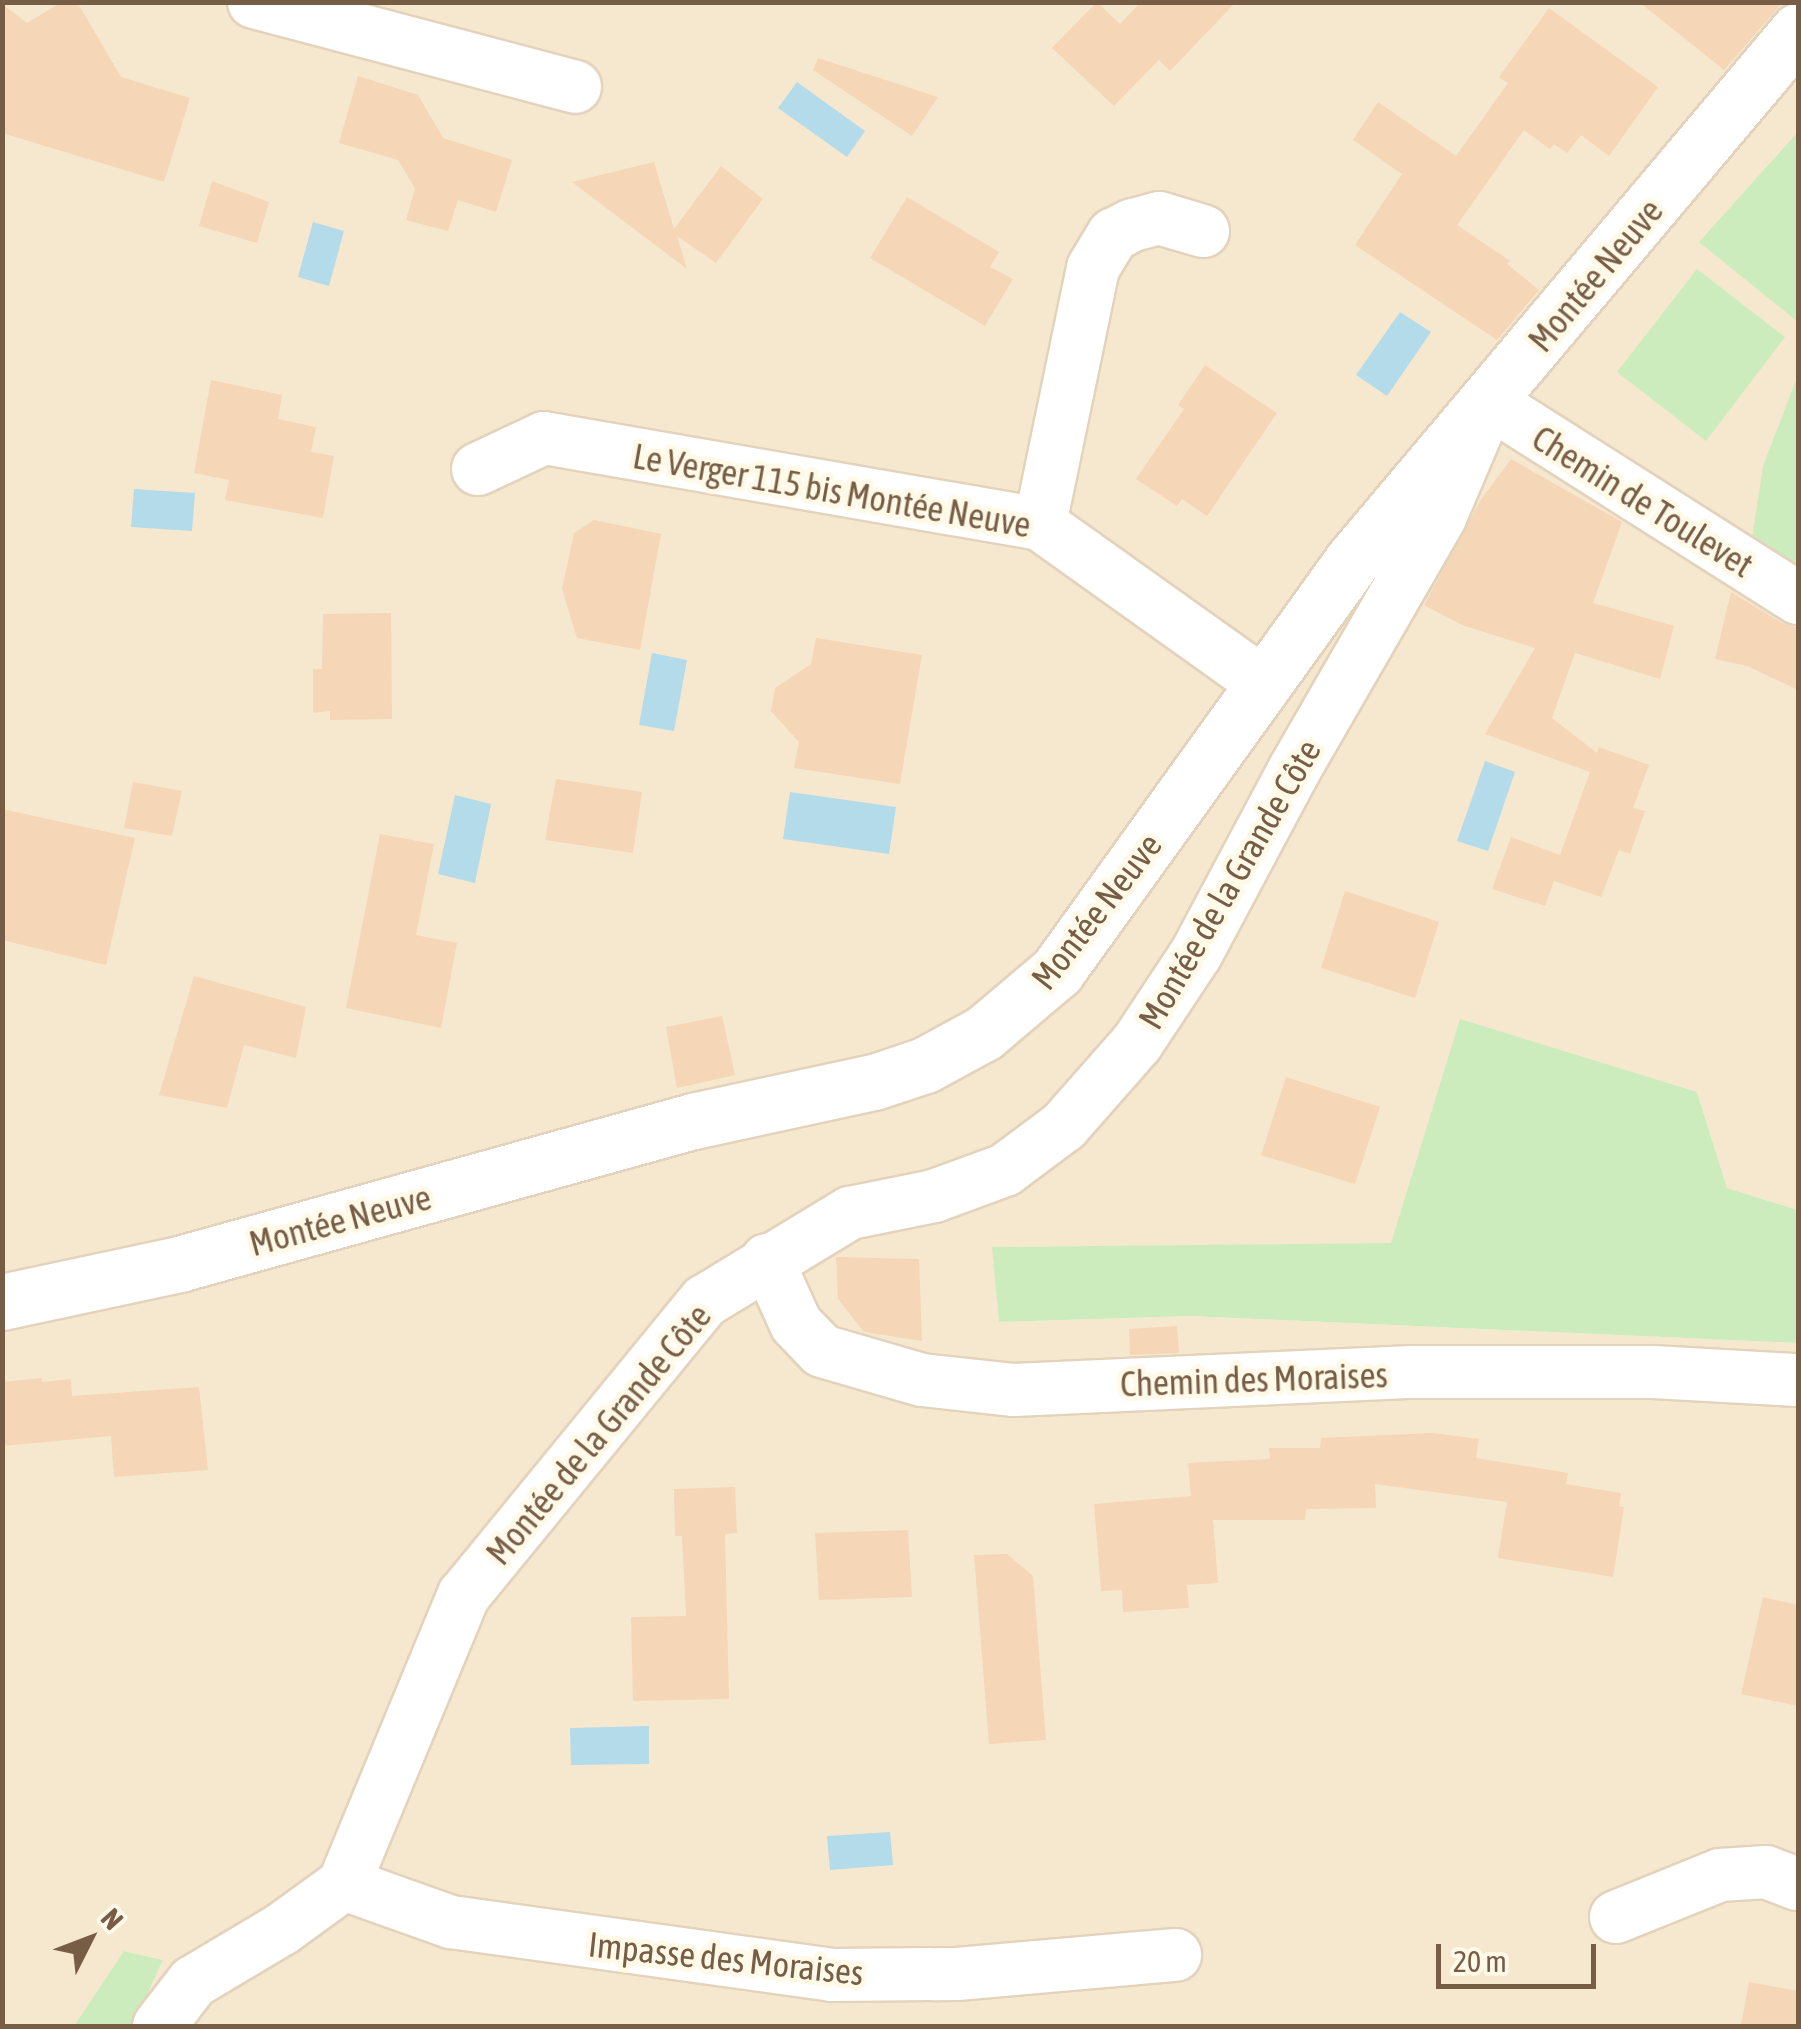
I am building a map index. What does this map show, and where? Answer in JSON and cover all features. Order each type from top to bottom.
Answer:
[{"type":"street","points":[[254,2],[576,87]]},
{"type":"street","name":"Montée Neuve","points":[[2,1302],[179,1264],[693,1121],[874,1082],[926,1065],[984,1034],[1057,971],[1352,561],[1798,31]]},
{"type":"street","points":[[1040,524],[1092,268],[1113,235],[1132,225],[1159,218],[1204,232]]},
{"type":"street","name":"Chemin de Toulevet","points":[[1489,402],[1798,598]]},
{"type":"street","name":"Montée de la Grande Côte","points":[[344,1884],[464,1596],[704,1300],[850,1213],[934,1196],[1005,1170],[1064,1126],[1137,1043],[1196,954],[1293,772],[1440,517],[1489,402]]},
{"type":"street","name":"Le Verger 115 bis Montée Neuve","points":[[478,469],[544,438],[1040,524],[1264,684]]},
{"type":"street","name":"Chemin des Moraises","points":[[752,1270],[822,1351],[922,1380],[1014,1390],[1413,1372],[1653,1372],[1798,1380]]},
{"type":"street","points":[[1616,1917],[1720,1875],[1766,1872],[1798,1884]]},
{"type":"street","points":[[159,2026],[193,1982],[282,1929],[344,1884]]},
{"type":"street","name":"Impasse des Moraises","points":[[344,1884],[450,1922],[831,1975],[957,1974],[1176,1956]]},
{"type":"shaded area","points":[[3,3],[1798,3],[1798,1210],[1727,1188],[1697,1092],[1391,1244],[993,1247],[999,1322],[1190,1316],[1798,1343],[1798,2026],[133,2026],[163,1960],[125,1951],[74,2026],[3,2026]]},
{"type":"green space","points":[[1798,132],[1798,322],[1699,242]]},
{"type":"green space","points":[[1697,269],[1785,337],[1706,441],[1617,372]]},
{"type":"green space","points":[[1798,375],[1798,567],[1752,539],[1763,466]]},
{"type":"green space","points":[[1460,1019],[1697,1092],[1727,1188],[1798,1210],[1798,1343],[1190,1316],[999,1322],[992,1247],[1391,1243]]},
{"type":"green space","points":[[124,1951],[163,1960],[133,2026],[74,2026]]},
{"type":"water","points":[[797,82],[865,131],[847,157],[778,108]]},
{"type":"water","points":[[313,222],[344,231],[329,286],[298,277]]},
{"type":"water","points":[[1400,312],[1431,332],[1387,396],[1356,375]]},
{"type":"water","points":[[134,489],[195,493],[192,531],[131,527]]},
{"type":"water","points":[[652,653],[687,660],[674,731],[639,725]]},
{"type":"water","points":[[1485,761],[1515,772],[1488,851],[1457,841]]},
{"type":"water","points":[[790,792],[896,807],[889,854],[783,839]]},
{"type":"water","points":[[455,795],[491,804],[475,883],[438,874]]},
{"type":"water","points":[[649,1726],[649,1764],[571,1765],[570,1728]]},
{"type":"water","points":[[890,1832],[893,1865],[830,1870],[827,1836]]},
{"type":"building","points":[[62,2],[77,2],[121,77],[190,98],[164,182],[2,133],[2,4],[27,23]]},
{"type":"building","points":[[1097,2],[1120,24],[1141,2],[1236,2],[1170,71],[1159,60],[1114,106],[1052,48]]},
{"type":"building","points":[[1639,2],[1783,2],[1724,70]]},
{"type":"building","points":[[1549,8],[1658,87],[1609,156],[1581,135],[1567,153],[1554,144],[1550,149],[1524,130],[1457,225],[1510,261],[1507,264],[1539,290],[1497,340],[1355,245],[1402,174],[1353,140],[1378,102],[1456,156],[1508,83],[1499,77]]},
{"type":"building","points":[[818,58],[938,97],[912,136],[813,70]]},
{"type":"building","points":[[358,76],[418,95],[443,138],[512,160],[496,212],[458,200],[448,231],[406,220],[415,188],[398,160],[339,143]]},
{"type":"building","points":[[654,162],[674,229],[721,166],[763,199],[716,263],[677,236],[687,269],[572,182]]},
{"type":"building","points":[[212,181],[269,202],[257,243],[199,226]]},
{"type":"building","points":[[907,197],[999,252],[990,267],[1013,279],[985,326],[870,258]]},
{"type":"building","points":[[1205,365],[1277,413],[1207,516],[1182,499],[1177,506],[1136,479],[1184,409],[1178,405]]},
{"type":"building","points":[[211,380],[282,395],[278,419],[316,427],[311,452],[334,456],[323,518],[225,500],[229,480],[194,473]]},
{"type":"building","points":[[1511,459],[1622,522],[1593,603],[1674,626],[1660,679],[1575,653],[1552,718],[1597,753],[1599,747],[1649,765],[1633,808],[1645,811],[1630,854],[1619,850],[1601,897],[1554,881],[1545,906],[1492,889],[1511,837],[1560,855],[1590,772],[1485,734],[1535,648],[1462,625],[1424,605],[1480,501]]},
{"type":"building","points":[[594,520],[661,534],[640,650],[577,638],[562,589],[574,533]]},
{"type":"building","points":[[1731,592],[1782,623],[1798,628],[1798,690],[1747,666],[1715,659]]},
{"type":"building","points":[[391,613],[392,719],[330,720],[330,711],[313,713],[313,669],[322,669],[323,614]]},
{"type":"building","points":[[816,638],[922,655],[900,784],[794,768],[799,742],[771,711],[775,688],[811,664]]},
{"type":"building","points":[[556,779],[642,792],[633,853],[545,840]]},
{"type":"building","points":[[133,782],[182,791],[172,836],[124,828]]},
{"type":"building","points":[[2,809],[135,838],[106,965],[2,940]]},
{"type":"building","points":[[380,834],[434,844],[416,935],[457,943],[441,1028],[346,1008]]},
{"type":"building","points":[[1345,891],[1439,922],[1415,998],[1321,968]]},
{"type":"building","points":[[194,976],[306,1007],[296,1058],[244,1045],[227,1108],[159,1095]]},
{"type":"building","points":[[722,1016],[735,1075],[677,1088],[666,1027]]},
{"type":"building","points":[[1286,1077],[1380,1107],[1355,1184],[1261,1155]]},
{"type":"building","points":[[836,1257],[919,1259],[922,1341],[864,1332],[838,1299]]},
{"type":"building","points":[[1177,1326],[1179,1353],[1130,1355],[1129,1329]]},
{"type":"building","points":[[42,1378],[42,1382],[71,1379],[72,1396],[199,1387],[208,1470],[114,1477],[111,1436],[2,1446],[2,1382]]},
{"type":"building","points":[[1433,1433],[1479,1439],[1476,1458],[1568,1473],[1566,1484],[1621,1493],[1619,1506],[1624,1507],[1613,1577],[1498,1558],[1507,1502],[1375,1484],[1376,1508],[1306,1509],[1305,1520],[1213,1520],[1218,1583],[1187,1585],[1189,1608],[1123,1612],[1122,1590],[1101,1591],[1094,1504],[1191,1496],[1188,1463],[1270,1459],[1269,1448],[1320,1448],[1321,1438]]},
{"type":"building","points":[[735,1487],[737,1533],[725,1534],[729,1699],[633,1701],[631,1617],[686,1616],[682,1536],[675,1536],[674,1489]]},
{"type":"building","points":[[908,1530],[912,1597],[819,1600],[815,1533]]},
{"type":"building","points":[[1007,1554],[1033,1576],[1046,1740],[989,1744],[974,1555]]},
{"type":"building","points":[[1763,1597],[1798,1605],[1798,1706],[1741,1694]]},
{"type":"building","points":[[1749,1982],[1798,1991],[1798,2026],[1741,2026]]}]
